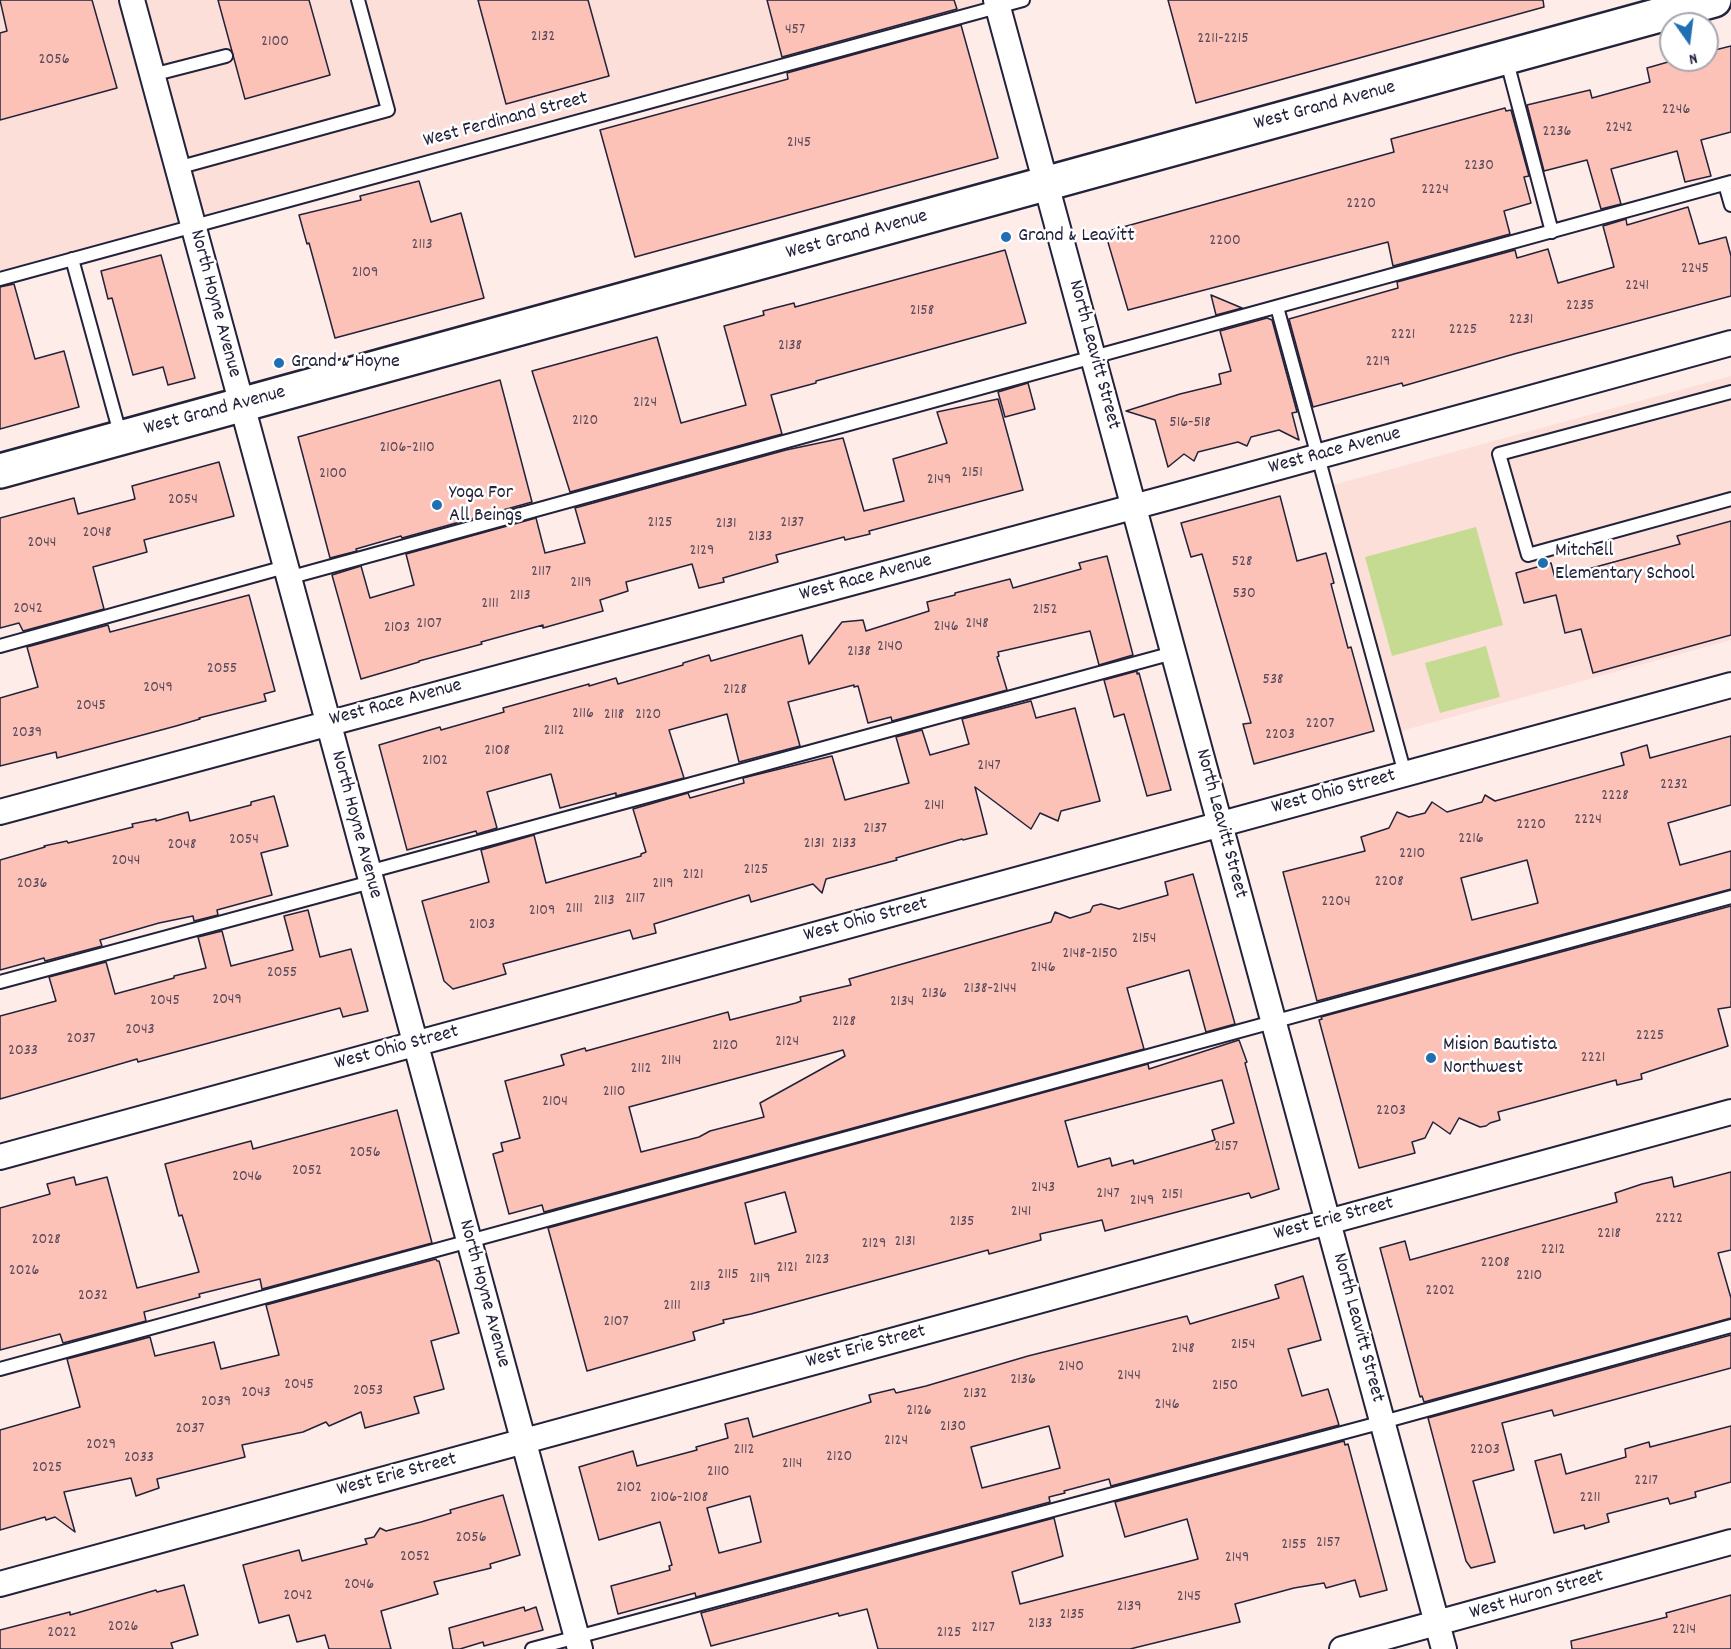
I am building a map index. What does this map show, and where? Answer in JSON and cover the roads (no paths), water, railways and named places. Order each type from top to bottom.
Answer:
[{"type":"main road","name":"West Grand Avenue","points":[[0,471],[1714,0]]},
{"type":"street","name":"North Hoyne Avenue","points":[[132,0],[578,1643]]},
{"type":"street","name":"North Leavitt Street","points":[[997,4],[1444,1649]]},
{"type":"street","name":"West Race Avenue","points":[[0,812],[1134,507],[1731,343]]},
{"type":"street","name":"West Ohio Street","points":[[0,1157],[1731,685]]},
{"type":"street","name":"West Erie Street","points":[[0,1584],[1731,1112]]},
{"type":"street","name":"West Huron Street","points":[[1342,1649],[1731,1542]]},
{"type":"lane","points":[[177,168],[388,110],[357,0]]},
{"type":"lane","name":"West Ferdinand Street","points":[[0,279],[997,4],[1023,0]]},
{"type":"lane","points":[[152,75],[226,56]]},
{"type":"lane","points":[[1505,57],[1552,231]]},
{"type":"lane","points":[[0,646],[287,573],[1093,358],[1728,183],[1731,205]]},
{"type":"lane","points":[[72,259],[121,438]]},
{"type":"lane","points":[[1277,307],[1405,774]]},
{"type":"lane","points":[[1731,392],[1500,454],[1527,555],[1731,499]]},
{"type":"lane","points":[[0,982],[1173,652]]},
{"type":"lane","points":[[0,1369],[1731,897]]},
{"type":"lane","points":[[532,1649],[578,1643],[1731,1326]]},
{"type":"place","name":"Grand & Leavitt","points":[[1006,237]]},
{"type":"place","name":"Grand & Hoyne","points":[[279,363]]},
{"type":"place","name":"Yoga For All Beings","points":[[437,505]]},
{"type":"place","name":"Mitchell Elementary School","points":[[1543,563]]},
{"type":"place","name":"Mision Bautista Northwest","points":[[1431,1058]]}]
